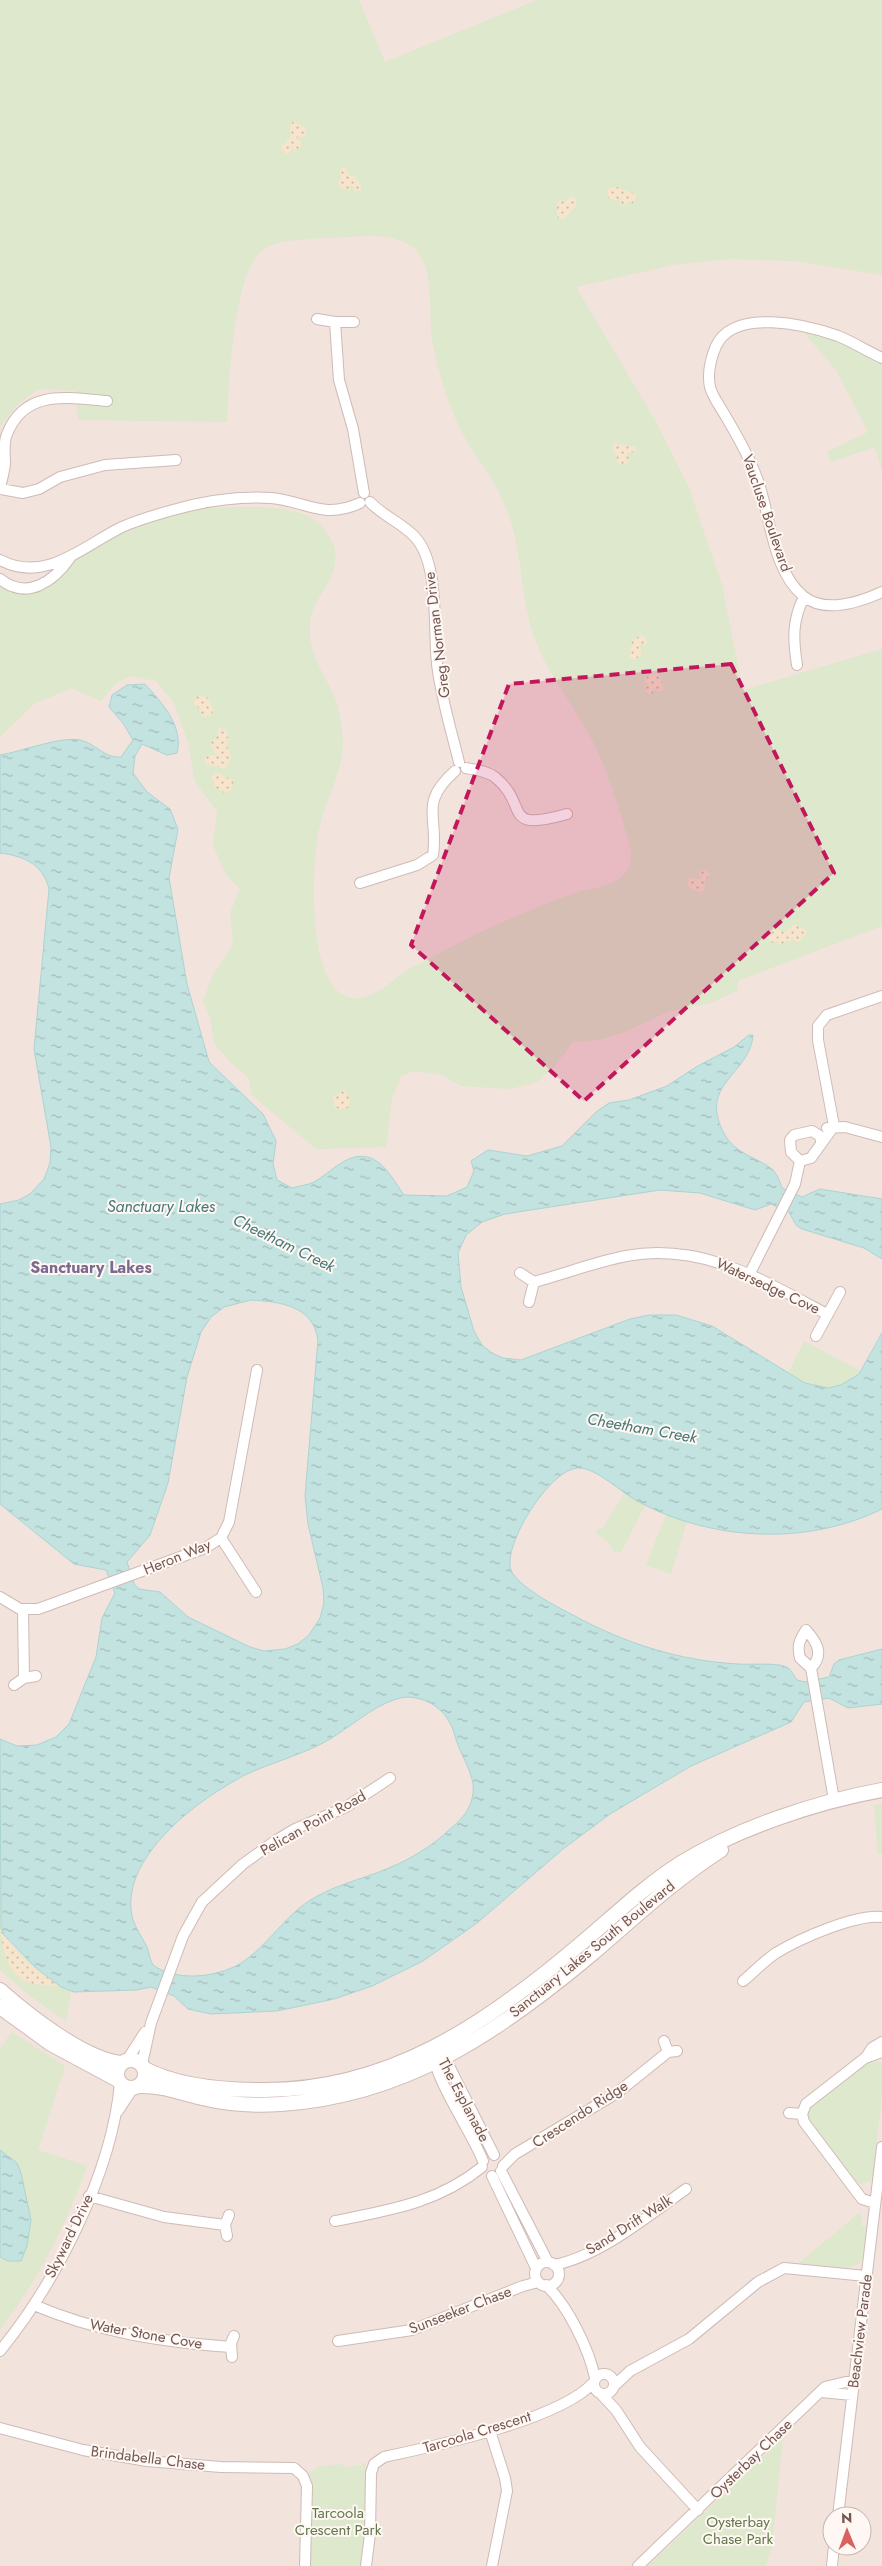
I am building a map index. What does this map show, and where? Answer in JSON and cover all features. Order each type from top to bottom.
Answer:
[{"type":"street","points":[[317,319],[335,322],[354,322]]},
{"type":"street","points":[[0,560],[12,566],[26,569],[54,564],[71,557],[122,527],[154,515],[190,505],[249,498],[273,498],[311,509],[338,510],[364,500],[354,436],[338,380],[335,322]]},
{"type":"street","name":"Vaucluse Boulevard","points":[[804,597],[783,570],[758,481],[746,451],[710,387],[710,360],[719,338],[738,326],[760,322],[800,325],[839,337],[882,358]]},
{"type":"street","points":[[107,401],[53,397],[42,399],[31,406],[19,416],[6,434],[5,466],[0,488],[23,492],[39,489],[60,477],[105,465],[176,460]]},
{"type":"street","name":"Greg Norman Drive","points":[[364,500],[381,514],[401,525],[416,537],[428,564],[437,664],[460,767]]},
{"type":"street","points":[[0,579],[15,586],[29,588],[48,583],[59,574],[71,557]]},
{"type":"street","points":[[26,569],[29,588]]},
{"type":"street","points":[[797,665],[793,634],[796,613],[804,597],[829,606],[857,603],[882,592]]},
{"type":"street","points":[[360,883],[417,865],[433,855],[432,802],[440,785],[460,767],[495,777],[504,787],[518,816],[525,819],[542,821],[567,814]]},
{"type":"street","points":[[834,1126],[818,1040],[818,1026],[827,1015],[882,996]]},
{"type":"street","points":[[800,1161],[811,1158],[821,1141],[834,1126]]},
{"type":"street","points":[[800,1161],[791,1152],[790,1140],[794,1135],[834,1126],[882,1137]]},
{"type":"street","points":[[812,1131],[820,1136],[821,1141]]},
{"type":"street","points":[[749,1275],[795,1184],[800,1161]]},
{"type":"street","name":"Watersedge Cove","points":[[534,1282],[625,1256],[651,1253],[678,1253],[707,1258],[730,1265],[827,1314]]},
{"type":"street","points":[[520,1273],[534,1282],[529,1302]]},
{"type":"street","name":"Watersedge Cove","points":[[816,1336],[840,1292]]},
{"type":"street","name":"Heron Way","points":[[23,1610],[44,1608],[204,1548],[221,1538],[229,1522],[257,1370]]},
{"type":"street","points":[[221,1538],[256,1592]]},
{"type":"street","points":[[0,1597],[23,1610],[24,1678]]},
{"type":"street","points":[[812,1668],[834,1800]]},
{"type":"street","points":[[14,1685],[24,1678],[36,1676]]},
{"type":"street","name":"Pelican Point Road","points":[[143,2067],[150,2023],[183,1936],[202,1902],[242,1864],[282,1837],[346,1807],[390,1778]]},
{"type":"street","name":"Sanctuary Lakes South Boulevard","points":[[0,1990],[32,2016],[89,2053],[105,2060],[124,2062],[135,2060],[143,2067],[160,2076],[212,2087],[250,2090],[295,2089],[368,2075],[434,2048],[472,2026],[532,1983],[662,1876],[705,1849],[834,1800],[882,1790]]},
{"type":"street","name":"Sanctuary Lakes South Boulevard","points":[[0,2007],[51,2044],[127,2084],[160,2086],[220,2101],[280,2104],[334,2097],[371,2088],[440,2061],[476,2040],[524,2007],[591,1954],[673,1882],[751,1830]]},
{"type":"street","points":[[743,1981],[769,1958],[788,1947],[851,1920],[870,1916],[882,1917]]},
{"type":"street","name":"Pelican Point Road","points":[[124,2062],[150,2023]]},
{"type":"street","name":"Crescendo Ridge","points":[[335,2221],[407,2207],[438,2194],[515,2154],[617,2093],[672,2052],[664,2041]]},
{"type":"street","points":[[875,2203],[862,2199],[850,2186],[804,2122],[802,2114],[806,2104],[865,2058],[872,2048],[882,2042]]},
{"type":"street","name":"The Esplanade","points":[[434,2048],[492,2166],[539,2277],[560,2300],[600,2378]]},
{"type":"street","points":[[865,2058],[882,2052]]},
{"type":"street","points":[[124,2062],[117,2071],[127,2084],[145,2078],[143,2067]]},
{"type":"street","name":"Skyward Drive","points":[[0,2350],[34,2305],[62,2257],[89,2196],[127,2084]]},
{"type":"street","points":[[789,2113],[802,2114]]},
{"type":"street","name":"Beachview Parade","points":[[839,2506],[882,2147]]},
{"type":"street","name":"The Esplanade","points":[[492,2166],[554,2270],[560,2300]]},
{"type":"street","points":[[850,2186],[865,2192],[877,2192]]},
{"type":"street","name":"Sand Drift Walk","points":[[554,2270],[619,2234],[686,2189]]},
{"type":"street","points":[[89,2196],[164,2217],[227,2220],[226,2236]]},
{"type":"street","points":[[539,2277],[541,2263],[554,2270]]},
{"type":"street","points":[[698,2510],[640,2447],[616,2410],[594,2389],[600,2378],[630,2371],[689,2339],[758,2282],[784,2268],[866,2276]]},
{"type":"street","points":[[539,2277],[554,2270]]},
{"type":"street","name":"Sunseeker Chase","points":[[338,2341],[412,2330],[522,2286],[539,2277]]},
{"type":"street","name":"Water Stone Cove","points":[[34,2305],[74,2320],[118,2332],[186,2343],[232,2347]]},
{"type":"street","points":[[613,2388],[630,2371]]},
{"type":"street","points":[[600,2378],[613,2388],[616,2410]]},
{"type":"street","name":"Tarcoola Crescent","points":[[579,2396],[600,2378]]},
{"type":"street","name":"Oysterbay Chase","points":[[638,2566],[821,2392],[831,2384],[854,2380]]},
{"type":"street","name":"Tarcoola Crescent","points":[[366,2566],[370,2534],[370,2472],[374,2464],[384,2457],[490,2431],[579,2396],[608,2394],[613,2388]]},
{"type":"street","points":[[821,2392],[852,2395]]},
{"type":"street","name":"Brindabella Chase","points":[[0,2428],[82,2450],[139,2460],[221,2467],[288,2467],[299,2471],[304,2476],[307,2486],[305,2566]]},
{"type":"street","points":[[490,2431],[506,2478],[507,2491],[492,2566]]},
{"type":"highlighted area","points":[[731,664],[834,873],[584,1101],[411,945],[509,684]]},
{"type":"shaded area","name":"Sanctuary Lakes","points":[[0,0],[882,0],[882,2566],[0,2566]]},
{"type":"green space","points":[[0,0],[359,0],[385,62],[537,0],[882,0],[882,275],[795,261],[729,259],[673,265],[576,287],[655,420],[689,488],[722,585],[743,690],[882,649],[882,926],[737,981],[738,990],[711,1003],[668,1012],[625,1032],[599,1040],[573,1042],[554,1067],[537,1082],[510,1089],[461,1086],[442,1075],[414,1071],[401,1076],[392,1098],[386,1147],[316,1149],[252,1095],[248,1077],[230,1062],[214,1043],[210,1017],[203,1001],[212,976],[233,945],[230,913],[240,889],[226,875],[213,845],[217,812],[194,780],[189,745],[174,703],[156,681],[131,676],[116,683],[101,701],[71,688],[34,704],[0,737],[0,584],[50,584],[81,555],[98,543],[136,525],[178,513],[220,507],[268,507],[294,511],[318,522],[333,544],[335,562],[332,574],[314,607],[310,623],[311,643],[316,660],[337,706],[343,743],[340,764],[320,825],[317,843],[314,899],[316,931],[321,959],[331,982],[345,996],[365,997],[371,995],[409,969],[487,929],[574,893],[613,882],[628,869],[631,858],[630,845],[605,769],[590,736],[548,668],[531,628],[512,526],[499,493],[463,434],[447,397],[433,345],[427,271],[423,260],[412,246],[395,239],[366,236],[293,240],[264,249],[254,260],[245,279],[239,303],[231,356],[227,422],[78,420],[76,391],[39,389],[18,404],[0,427]]},
{"type":"green space","points":[[803,328],[882,358],[882,471],[875,447],[831,462],[827,452],[868,432],[836,370],[806,335]]},
{"type":"green space","points":[[804,1341],[861,1371],[853,1379],[835,1387],[816,1385],[797,1378],[788,1373]]},
{"type":"green space","points":[[624,1494],[645,1505],[621,1553],[617,1551],[615,1553],[607,1541],[597,1534],[596,1530],[603,1528]]},
{"type":"green space","points":[[666,1515],[687,1522],[671,1574],[646,1565]]},
{"type":"green space","points":[[882,1804],[882,1854],[878,1854],[874,1805]]},
{"type":"green space","points":[[0,1905],[2,1932],[6,1939],[33,1965],[71,1991],[66,2021],[30,1996],[0,1970]]},
{"type":"green space","points":[[12,2032],[65,2066],[38,2150],[87,2166],[70,2209],[39,2272],[0,2330],[0,2048]]},
{"type":"green space","points":[[871,2060],[882,2063],[882,2093],[873,2177],[870,2182],[859,2184],[804,2122],[806,2105]]},
{"type":"green space","points":[[859,2213],[862,2216],[861,2226],[867,2227],[863,2258],[859,2264],[846,2268],[799,2263]]},
{"type":"green space","name":"Oysterbay Chase Park","points":[[783,2438],[772,2546],[766,2566],[648,2566]]},
{"type":"green space","name":"Tarcoola Crescent Park","points":[[364,2462],[366,2467],[365,2541],[361,2566],[310,2566],[312,2483],[309,2473],[320,2466],[341,2464],[345,2467],[361,2465]]},
{"type":"sand","points":[[292,122],[299,123],[305,127],[307,132],[304,137],[296,137],[301,143],[301,148],[295,150],[290,145],[292,152],[286,154],[281,150],[282,146],[291,136],[290,127]]},
{"type":"sand","points":[[342,168],[347,168],[349,176],[354,176],[361,185],[361,190],[355,191],[351,184],[350,190],[342,189],[338,183]]},
{"type":"sand","points":[[617,187],[635,194],[637,198],[631,205],[629,201],[624,206],[619,203],[622,198],[615,201],[608,198],[608,188]]},
{"type":"sand","points":[[571,196],[576,198],[576,206],[563,220],[557,217],[557,203],[561,200],[566,202]]},
{"type":"sand","points":[[614,444],[636,447],[636,452],[626,453],[630,459],[627,464],[622,465],[617,462],[617,456],[612,448]]},
{"type":"sand","points":[[641,635],[646,638],[647,642],[645,645],[639,644],[642,654],[635,660],[629,657],[632,641]]},
{"type":"sand","points":[[657,673],[662,681],[663,691],[655,691],[654,687],[653,695],[648,694],[645,686],[649,685],[645,682],[645,676]]},
{"type":"sand","points":[[196,695],[207,697],[213,708],[212,716],[201,717],[200,709],[193,704]]},
{"type":"sand","points":[[218,728],[225,729],[228,733],[227,746],[231,757],[225,769],[206,764],[204,759],[208,755],[216,755],[210,743],[217,736]]},
{"type":"sand","points":[[215,773],[220,773],[226,778],[230,777],[234,783],[231,790],[224,793],[216,788],[211,778]]},
{"type":"sand","points":[[704,869],[710,874],[705,881],[704,890],[700,893],[688,887],[688,881],[690,878],[701,879],[699,871]]},
{"type":"sand","points":[[794,924],[808,931],[799,942],[794,941],[792,936],[791,941],[786,941],[780,946],[777,941],[772,943],[768,939],[774,929],[785,932]]},
{"type":"sand","points":[[344,1090],[349,1096],[350,1103],[348,1108],[340,1109],[335,1107],[332,1098]]},
{"type":"sand","points":[[1,1918],[3,1929],[15,1949],[23,1958],[61,1987],[27,1982],[13,1971],[5,1954],[1,1936]]},
{"type":"water","name":"Sanctuary Lakes","points":[[145,684],[170,715],[177,733],[177,753],[167,755],[142,744],[135,756],[133,773],[147,792],[170,809],[178,829],[169,878],[187,984],[209,1062],[263,1114],[276,1141],[273,1164],[277,1180],[292,1188],[306,1185],[314,1182],[349,1159],[365,1156],[382,1166],[404,1195],[447,1196],[467,1187],[474,1171],[471,1161],[488,1150],[527,1156],[562,1146],[596,1112],[609,1103],[629,1100],[667,1086],[696,1067],[734,1047],[749,1035],[753,1035],[750,1049],[720,1091],[717,1103],[718,1118],[730,1142],[744,1153],[772,1169],[782,1188],[802,1197],[820,1189],[882,1199],[882,1259],[864,1248],[802,1229],[796,1225],[789,1212],[771,1204],[755,1210],[700,1193],[660,1190],[505,1214],[482,1222],[466,1235],[458,1253],[461,1287],[474,1331],[482,1345],[492,1353],[503,1358],[521,1360],[630,1319],[649,1315],[676,1315],[712,1326],[805,1383],[828,1388],[841,1385],[859,1374],[882,1333],[882,1509],[853,1521],[823,1529],[760,1534],[728,1531],[697,1525],[667,1515],[639,1502],[594,1472],[579,1468],[568,1471],[555,1480],[543,1493],[521,1526],[510,1558],[511,1570],[521,1583],[548,1601],[612,1634],[674,1655],[716,1662],[784,1666],[792,1672],[797,1680],[805,1682],[829,1677],[834,1664],[839,1660],[882,1649],[882,1704],[848,1708],[829,1698],[804,1702],[791,1722],[691,1766],[610,1814],[563,1849],[477,1923],[423,1961],[372,1986],[334,1999],[277,2011],[211,2014],[188,2009],[174,1996],[151,1987],[136,1990],[74,1992],[61,1987],[36,1968],[4,1935],[1,1928],[0,1739],[17,1746],[37,1745],[56,1737],[69,1724],[96,1657],[102,1618],[115,1593],[106,1570],[74,1564],[0,1504],[0,1204],[19,1200],[30,1194],[44,1179],[50,1163],[51,1147],[34,1049],[49,889],[46,880],[37,867],[17,856],[0,853],[0,755],[72,739],[90,744],[110,756],[121,757],[133,740],[123,723],[109,707],[112,695],[127,685]],"holes":[[[251,1300],[284,1304],[302,1312],[310,1319],[318,1340],[305,1496],[308,1524],[323,1588],[324,1603],[320,1618],[309,1635],[298,1644],[285,1649],[264,1651],[250,1647],[188,1617],[160,1592],[139,1589],[134,1584],[127,1562],[150,1535],[168,1483],[187,1377],[201,1332],[211,1317],[224,1307]],[[407,1697],[424,1700],[438,1708],[452,1728],[470,1771],[473,1788],[469,1807],[460,1819],[436,1841],[405,1861],[347,1883],[306,1903],[250,1957],[240,1964],[220,1972],[200,1976],[170,1973],[153,1965],[147,1947],[133,1920],[132,1894],[138,1872],[151,1851],[167,1832],[208,1798],[247,1774],[321,1744],[374,1709],[396,1699]]]},
{"type":"water","points":[[0,2150],[17,2163],[31,2220],[27,2246],[21,2261],[8,2261],[0,2257]]},
{"type":"district","name":"Sanctuary Lakes","points":[[91,1267]]},
{"type":"water label","name":"Cheetham Creek","points":[[284,1243]]},
{"type":"water label","name":"Cheetham Creek","points":[[642,1428]]}]
